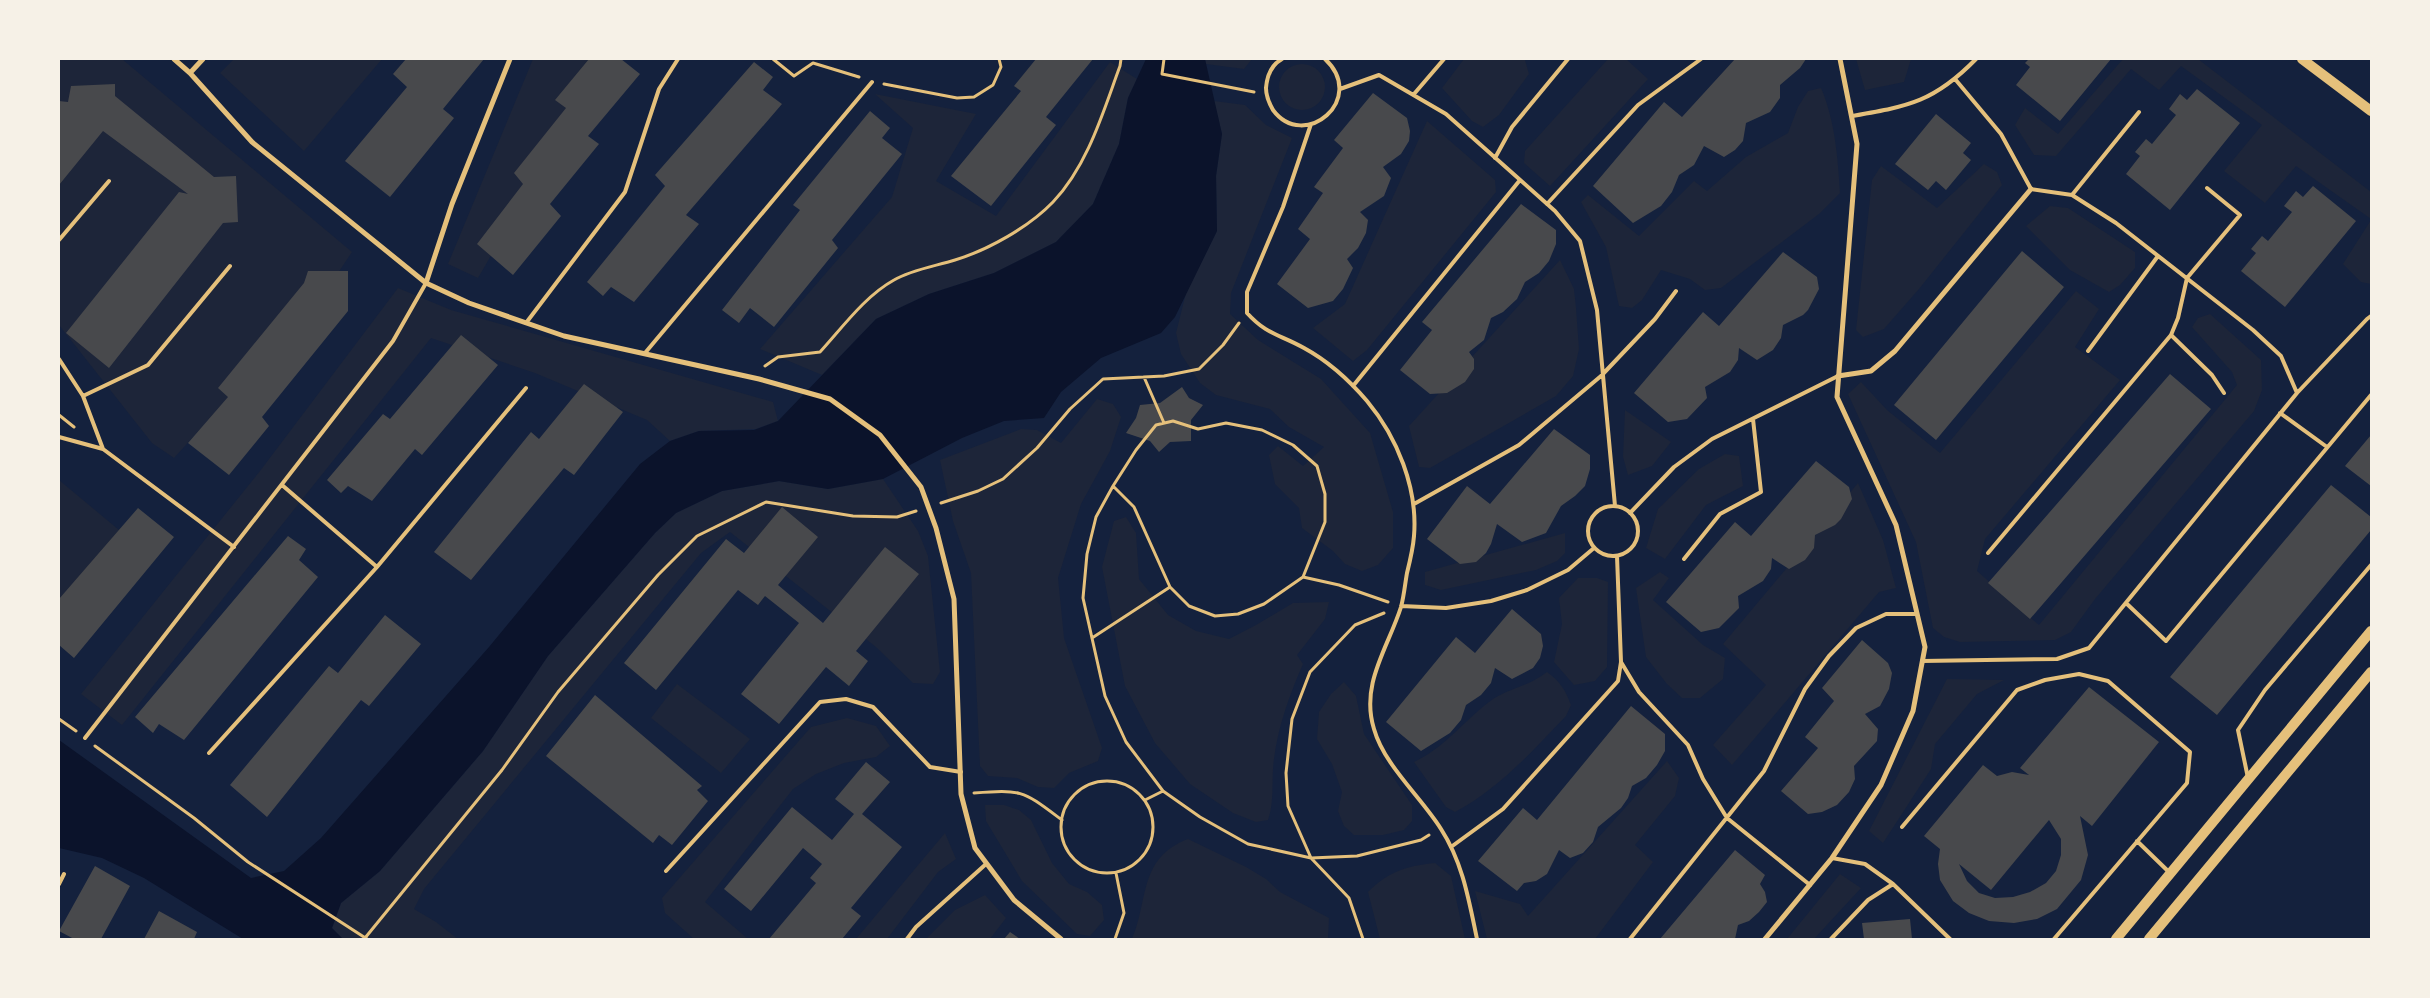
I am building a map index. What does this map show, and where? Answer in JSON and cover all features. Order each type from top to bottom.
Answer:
[{"type":"main road","points":[[2302,59],[2371,111]]},
{"type":"main road","points":[[2116,939],[2371,631]]},
{"type":"main road","points":[[2149,939],[2371,672]]},
{"type":"street","points":[[174,59],[190,73],[252,142],[426,283],[469,303],[564,336],[750,377],[830,400],[880,435],[921,487],[936,528],[954,600],[961,794],[975,848],[1014,900],[1061,939]]},
{"type":"street","points":[[190,73],[203,59]]},
{"type":"street","points":[[426,283],[452,204],[510,59]]},
{"type":"street","points":[[1765,939],[1832,858],[1881,784],[1913,711],[1925,647],[1896,525],[1837,397],[1857,144],[1840,59]]},
{"type":"street","points":[[1838,376],[1871,371],[1895,351],[2031,190]]},
{"type":"lane","points":[[526,323],[625,192],[659,88],[678,59]]},
{"type":"lane","points":[[1282,59],[1270,70],[1266,94],[1277,115],[1287,122],[1299,125],[1311,124],[1322,119],[1332,111],[1337,101],[1340,89],[1338,77],[1333,66],[1325,59]]},
{"type":"lane","points":[[1414,94],[1444,59]]},
{"type":"lane","points":[[1495,158],[1512,127],[1568,59]]},
{"type":"lane","points":[[1547,204],[1638,105],[1701,59]]},
{"type":"lane","points":[[1852,116],[1907,106],[1943,90],[1976,59]]},
{"type":"lane","points":[[1340,89],[1379,75],[1446,114],[1547,204],[1580,241],[1597,310],[1601,376],[1615,506]]},
{"type":"lane","points":[[1955,79],[2001,134],[2031,190],[2072,195],[2116,223],[2252,330],[2281,356],[2297,394]]},
{"type":"lane","points":[[645,353],[872,82]]},
{"type":"lane","points":[[2072,195],[2138,112]]},
{"type":"lane","points":[[1311,124],[1283,207],[1247,292],[1247,313],[1260,328],[1304,348],[1340,372],[1388,429],[1405,468],[1414,504],[1414,536],[1401,606],[1373,675],[1370,701],[1374,728],[1382,749],[1441,829],[1460,863],[1476,939]]},
{"type":"lane","points":[[1353,386],[1520,180]]},
{"type":"lane","points":[[59,240],[109,181]]},
{"type":"lane","points":[[1988,553],[2171,335],[2178,318],[2187,278],[2240,215],[2207,188]]},
{"type":"lane","points":[[2088,351],[2158,256]]},
{"type":"lane","points":[[83,396],[148,365],[230,266]]},
{"type":"lane","points":[[85,738],[393,342],[426,283]]},
{"type":"lane","points":[[1414,504],[1519,445],[1601,376],[1655,319],[1676,290]]},
{"type":"lane","points":[[1922,661],[2057,659],[2089,648],[2280,414],[2367,318],[2371,316]]},
{"type":"lane","points":[[2171,335],[2212,376],[2224,393]]},
{"type":"lane","points":[[59,359],[83,396],[103,449]]},
{"type":"lane","points":[[1630,512],[1674,467],[1712,439],[1838,376]]},
{"type":"lane","points":[[209,753],[377,567],[526,388]]},
{"type":"lane","points":[[2126,603],[2166,641],[2371,395]]},
{"type":"lane","points":[[2280,414],[2327,447]]},
{"type":"lane","points":[[1684,559],[1720,514],[1761,492],[1753,420]]},
{"type":"lane","points":[[59,437],[103,449],[234,547]]},
{"type":"lane","points":[[282,485],[377,567]]},
{"type":"lane","points":[[1615,506],[1630,512],[1635,519],[1638,534],[1631,548],[1617,556],[1600,553],[1594,548],[1590,540],[1589,523],[1600,510],[1615,506]]},
{"type":"lane","points":[[1401,606],[1446,608],[1492,601],[1527,590],[1568,570],[1594,548]]},
{"type":"lane","points":[[1451,847],[1503,809],[1618,681],[1621,662],[1617,556]]},
{"type":"lane","points":[[2248,780],[2238,730],[2265,690],[2371,565]]},
{"type":"lane","points":[[1630,939],[1764,771],[1805,688],[1828,656],[1856,628],[1886,614],[1917,614]]},
{"type":"lane","points":[[1621,662],[1638,692],[1688,745],[1703,779],[1727,818],[1810,885]]},
{"type":"lane","points":[[1902,827],[2017,690],[2046,680],[2080,674],[2108,681],[2190,752],[2187,783],[2054,939]]},
{"type":"lane","points":[[666,872],[820,702],[846,700],[873,707],[930,767],[960,772]]},
{"type":"lane","points":[[2138,841],[2171,874]]},
{"type":"lane","points":[[1832,858],[1865,864],[1893,884],[1950,939]]},
{"type":"lane","points":[[906,939],[916,927],[986,864]]},
{"type":"lane","points":[[59,884],[64,874]]},
{"type":"lane","points":[[1831,939],[1868,900],[1893,884]]},
{"type":"path","points":[[773,59],[794,76],[813,63],[872,82],[957,98],[974,97],[993,84],[1001,67],[999,59]]},
{"type":"path","points":[[750,377],[778,357],[820,352],[866,302],[894,280],[958,259],[1026,225],[1053,201],[1074,173],[1094,136],[1120,66],[1120,59]]},
{"type":"path","points":[[1164,59],[1162,74],[1266,94]]},
{"type":"path","points":[[59,719],[194,818],[248,862],[366,939],[502,770],[558,692],[658,575],[697,536],[766,502],[853,516],[897,517],[978,490],[1003,479],[1037,448],[1070,409],[1102,379],[1144,377],[1199,369],[1223,345],[1247,313]]},
{"type":"path","points":[[1144,377],[1164,424]]},
{"type":"path","points":[[1113,486],[1134,507],[1170,586],[1189,606],[1215,616],[1238,614],[1264,604],[1303,577],[1325,522],[1325,494],[1317,466],[1293,445],[1262,430],[1226,423],[1198,429],[1173,421],[1156,425],[1151,431],[1136,450],[1113,486],[1096,517],[1087,554],[1083,598],[1106,696],[1126,742],[1163,791],[1200,817],[1248,844],[1311,858],[1357,856],[1421,840],[1441,829]]},
{"type":"path","points":[[1303,577],[1339,585],[1401,606]]},
{"type":"path","points":[[1092,638],[1170,586]]},
{"type":"path","points":[[1363,939],[1349,898],[1311,858],[1288,806],[1286,773],[1292,719],[1310,672],[1356,625],[1401,606]]},
{"type":"path","points":[[1104,781],[1120,783],[1134,790],[1145,800],[1152,814],[1154,830],[1150,845],[1142,858],[1130,868],[1116,873],[1101,873],[1087,869],[1075,860],[1066,849],[1062,834],[1062,820],[1067,806],[1076,793],[1089,785],[1104,781]]},
{"type":"path","points":[[961,794],[1008,790],[1027,794],[1062,820]]},
{"type":"path","points":[[1145,800],[1163,791]]},
{"type":"path","points":[[1115,939],[1124,913],[1116,873]]},
{"type":"shaded area","points":[[59,59],[122,59],[352,252],[324,294],[174,458],[152,443],[59,325]]},
{"type":"shaded area","points":[[234,59],[382,59],[304,151],[220,73]]},
{"type":"shaded area","points":[[533,59],[605,59],[478,278],[448,264]]},
{"type":"shaded area","points":[[1146,59],[1205,59],[1222,134],[1216,176],[1217,231],[1175,317],[1161,333],[1101,358],[1061,392],[1044,418],[1004,421],[962,438],[883,479],[828,489],[779,481],[722,491],[676,513],[655,533],[548,656],[483,751],[380,871],[341,903],[332,928],[343,939],[243,939],[144,878],[102,858],[59,848],[59,740],[251,878],[284,871],[321,838],[489,647],[640,464],[670,441],[699,431],[754,430],[778,421],[876,319],[929,294],[994,273],[1056,242],[1093,204],[1119,144],[1128,98]]},
{"type":"shaded area","points":[[1205,59],[1252,59],[1244,69],[1206,64]]},
{"type":"shaded area","points":[[1464,59],[1525,60],[1529,74],[1499,115],[1483,127],[1472,121],[1442,88]]},
{"type":"shaded area","points":[[1608,59],[1626,59],[1648,79],[1550,186],[1524,163],[1525,151]]},
{"type":"shaded area","points":[[1856,59],[1911,59],[1904,82],[1865,90]]},
{"type":"shaded area","points":[[2123,59],[2198,59],[2371,192],[2371,219],[2296,166],[2265,203],[2224,171],[2262,125],[2181,66],[2159,90],[2131,69],[2056,156],[2034,155],[2015,125],[2025,108],[2058,134]]},
{"type":"shaded area","points":[[1110,62],[1137,79],[1128,98],[1119,144],[1093,204],[1056,242],[994,273],[929,294],[876,319],[822,375],[760,349],[892,197],[913,128],[875,94],[976,114],[936,181],[996,216]]},
{"type":"shaded area","points":[[1297,64],[1307,64],[1321,74],[1325,87],[1321,100],[1315,106],[1307,110],[1297,110],[1283,100],[1279,92],[1279,82],[1289,68]]},
{"type":"shaded area","points":[[1821,88],[1833,126],[1840,193],[1819,214],[1721,288],[1705,290],[1690,279],[1661,270],[1642,300],[1632,308],[1619,306],[1606,247],[1581,202],[1588,195],[1639,236],[1694,181],[1707,191],[1746,157],[1788,133],[1798,107],[1808,91]]},
{"type":"shaded area","points":[[1214,101],[1245,105],[1266,125],[1292,138],[1231,293],[1230,314],[1258,340],[1321,379],[1370,433],[1393,512],[1393,548],[1378,565],[1362,571],[1345,564],[1333,551],[1302,528],[1299,508],[1275,484],[1269,455],[1278,446],[1303,466],[1324,447],[1289,427],[1270,409],[1216,395],[1200,383],[1181,354],[1176,333],[1186,293],[1217,231],[1216,176],[1222,134]]},
{"type":"shaded area","points":[[1427,121],[1495,180],[1496,192],[1367,350],[1353,361],[1313,328],[1345,304]]},
{"type":"shaded area","points":[[1984,164],[1997,172],[2002,185],[1919,289],[1884,329],[1863,337],[1856,330],[1872,180],[1881,166],[1937,208]]},
{"type":"shaded area","points":[[2050,206],[2068,208],[2135,252],[2135,268],[2120,285],[2109,292],[2070,270],[2026,226]]},
{"type":"shaded area","points":[[2371,220],[2371,284],[2361,282],[2343,264]]},
{"type":"shaded area","points":[[1560,260],[1574,289],[1579,349],[1573,376],[1556,396],[1430,468],[1419,467],[1409,426]]},
{"type":"shaded area","points":[[398,288],[451,310],[773,402],[778,421],[756,429],[699,431],[670,441],[647,420],[535,373],[431,338],[122,725],[81,694],[260,471]]},
{"type":"shaded area","points":[[2076,291],[2099,309],[2075,347],[2120,380],[1985,539],[1977,571],[2039,625],[2237,385],[2232,372],[2192,327],[2198,318],[2210,314],[2261,360],[2262,390],[2254,411],[2095,599],[2071,632],[2055,640],[1960,642],[1944,637],[1933,628],[1916,542],[1848,394],[1861,382],[1887,410],[1940,453]]},
{"type":"shaded area","points":[[1097,399],[1113,404],[1121,417],[1110,451],[1081,504],[1058,578],[1064,638],[1102,748],[1098,761],[1069,773],[1054,788],[1038,787],[1017,778],[988,776],[980,766],[971,573],[953,521],[940,460],[1021,429],[1037,430],[1061,443]]},
{"type":"shaded area","points":[[1625,410],[1671,442],[1652,466],[1628,475],[1623,457]]},
{"type":"shaded area","points":[[1725,454],[1739,456],[1743,486],[1706,505],[1665,559],[1646,548],[1658,509],[1699,469]]},
{"type":"shaded area","points":[[883,479],[918,531],[928,556],[940,672],[933,684],[913,683],[876,647],[730,532],[701,553],[424,889],[414,909],[436,922],[458,939],[343,939],[332,928],[341,903],[380,871],[483,751],[548,656],[655,533],[676,513],[722,491],[779,481],[828,489]]},
{"type":"shaded area","points":[[59,480],[137,545],[59,639]]},
{"type":"shaded area","points":[[1858,483],[1883,540],[1896,588],[1879,592],[1732,765],[1713,745],[1766,685],[1723,644]]},
{"type":"shaded area","points":[[1126,517],[1136,533],[1139,579],[1168,615],[1196,631],[1229,639],[1293,603],[1329,602],[1325,619],[1297,655],[1303,664],[1278,734],[1268,820],[1256,822],[1233,813],[1190,784],[1155,743],[1125,686],[1102,567],[1114,521]]},
{"type":"shaded area","points":[[1565,533],[1565,553],[1557,561],[1536,570],[1441,590],[1425,585],[1425,572]]},
{"type":"shaded area","points":[[1660,572],[1669,578],[1653,600],[1703,645],[1725,658],[1723,679],[1700,698],[1682,698],[1667,684],[1646,657],[1636,588]]},
{"type":"shaded area","points":[[1578,578],[1597,578],[1608,582],[1607,667],[1595,681],[1574,685],[1554,662],[1562,624],[1559,598]]},
{"type":"shaded area","points":[[1547,672],[1559,683],[1569,700],[1571,705],[1566,716],[1501,781],[1455,812],[1446,807],[1414,762],[1435,750],[1496,697],[1533,681]]},
{"type":"shaded area","points":[[1947,679],[2004,680],[1977,694],[1935,744],[1931,769],[1883,843],[1869,831]]},
{"type":"shaded area","points":[[1344,682],[1356,696],[1364,734],[1412,805],[1412,821],[1404,830],[1383,835],[1354,835],[1344,826],[1338,811],[1342,792],[1332,764],[1317,739],[1319,712],[1331,694]]},
{"type":"shaded area","points":[[677,684],[750,739],[721,773],[651,718]]},
{"type":"shaded area","points":[[847,718],[876,726],[890,746],[876,757],[844,763],[816,774],[793,789],[705,902],[748,939],[694,939],[665,913],[662,898],[811,727]]},
{"type":"shaded area","points":[[1667,761],[1679,778],[1675,796],[1635,845],[1653,862],[1595,939],[1487,939],[1475,891],[1520,904],[1528,916]]},
{"type":"shaded area","points":[[985,805],[1004,805],[1019,810],[1031,820],[1052,863],[1069,884],[1087,892],[1102,905],[1104,920],[1090,936],[1077,934],[1022,881],[986,821]]},
{"type":"shaded area","points":[[945,833],[956,859],[938,872],[887,939],[856,939]]},
{"type":"shaded area","points":[[1188,839],[1246,867],[1266,879],[1280,892],[1329,918],[1328,939],[1132,939],[1153,869],[1161,857],[1172,847]]},
{"type":"shaded area","points":[[1435,863],[1451,876],[1465,939],[1380,939],[1368,892],[1391,874],[1407,868]]},
{"type":"shaded area","points":[[1840,874],[1861,888],[1814,939],[1787,939]]},
{"type":"shaded area","points":[[985,895],[1006,918],[990,939],[926,939],[955,910]]},
{"type":"building","points":[[406,59],[484,59],[443,109],[454,118],[390,197],[345,161],[407,87],[393,74]]},
{"type":"building","points":[[589,59],[621,59],[640,74],[588,136],[599,144],[550,204],[561,216],[513,275],[477,244],[523,184],[514,173],[566,108],[555,100]]},
{"type":"building","points":[[1036,59],[1093,59],[1046,117],[1056,125],[991,206],[951,176],[1021,91],[1014,86]]},
{"type":"building","points":[[1735,59],[1806,59],[1800,68],[1780,85],[1780,98],[1770,112],[1746,123],[1743,141],[1735,150],[1724,157],[1704,146],[1694,165],[1679,175],[1672,192],[1661,206],[1633,223],[1593,186],[1664,102],[1682,117]]},
{"type":"building","points":[[2029,59],[2111,59],[2060,121],[2016,85],[2030,67],[2025,63]]},
{"type":"building","points":[[754,62],[773,77],[763,90],[782,104],[686,215],[699,224],[634,302],[611,287],[603,296],[587,282],[665,186],[655,175]]},
{"type":"building","points":[[115,84],[115,96],[214,177],[236,176],[238,222],[223,223],[109,368],[66,333],[179,192],[188,194],[103,131],[59,185],[59,101],[68,102],[71,86]]},
{"type":"building","points":[[2197,89],[2240,123],[2170,210],[2126,174],[2140,156],[2135,152],[2146,139],[2152,144],[2176,115],[2169,109],[2180,94],[2187,100]]},
{"type":"building","points":[[1373,93],[1407,118],[1410,131],[1409,141],[1401,154],[1383,167],[1391,178],[1384,196],[1360,212],[1368,220],[1366,233],[1358,248],[1347,259],[1353,268],[1343,289],[1333,301],[1308,308],[1277,284],[1310,239],[1298,229],[1323,193],[1314,187],[1343,148],[1334,140]]},
{"type":"building","points":[[870,111],[890,128],[882,138],[902,154],[832,240],[838,248],[774,327],[750,308],[739,323],[722,310],[800,210],[793,205]]},
{"type":"building","points":[[1936,114],[1971,143],[1963,153],[1971,160],[1946,190],[1936,181],[1928,190],[1895,164]]},
{"type":"building","points":[[2313,186],[2356,221],[2285,307],[2241,271],[2256,253],[2251,249],[2262,236],[2268,241],[2292,212],[2284,206],[2296,191],[2303,197]]},
{"type":"building","points":[[1521,204],[1556,230],[1556,244],[1549,261],[1539,273],[1525,282],[1517,299],[1503,312],[1491,318],[1484,340],[1469,352],[1474,359],[1474,369],[1465,382],[1447,393],[1430,394],[1400,370],[1432,330],[1422,322]]},
{"type":"building","points":[[2022,251],[2064,287],[1936,440],[1894,405]]},
{"type":"building","points":[[1783,252],[1817,277],[1819,289],[1808,310],[1803,315],[1783,325],[1781,338],[1773,350],[1757,360],[1739,348],[1738,360],[1730,372],[1705,387],[1707,398],[1687,419],[1668,422],[1634,393],[1703,312],[1719,326]]},
{"type":"building","points":[[308,271],[348,271],[348,311],[262,417],[269,426],[229,475],[188,443],[228,397],[218,388],[304,283]]},
{"type":"building","points":[[461,335],[498,365],[422,455],[415,449],[372,501],[348,486],[341,493],[327,480],[383,414],[390,419]]},
{"type":"building","points":[[2170,374],[2211,409],[2030,619],[1988,583]]},
{"type":"building","points":[[584,384],[623,412],[574,475],[564,468],[471,580],[434,552],[531,432],[539,439]]},
{"type":"building","points":[[1182,387],[1189,398],[1203,405],[1191,420],[1191,441],[1170,442],[1159,452],[1150,441],[1126,433],[1136,418],[1140,405],[1160,403]]},
{"type":"building","points":[[1554,429],[1590,455],[1590,469],[1585,486],[1561,506],[1546,533],[1522,542],[1497,524],[1486,553],[1476,562],[1460,564],[1427,539],[1467,486],[1490,504]]},
{"type":"building","points":[[2371,435],[2371,486],[2345,466]]},
{"type":"building","points":[[1816,461],[1849,487],[1852,499],[1841,519],[1835,525],[1815,535],[1814,548],[1805,560],[1789,569],[1772,558],[1771,569],[1763,581],[1738,596],[1739,608],[1719,628],[1701,632],[1666,602],[1735,522],[1751,536]]},
{"type":"building","points":[[2331,485],[2371,517],[2371,530],[2217,715],[2170,677]]},
{"type":"building","points":[[782,507],[818,537],[778,585],[823,623],[885,547],[919,574],[856,651],[868,661],[849,686],[826,667],[779,724],[741,694],[799,623],[765,596],[758,605],[738,590],[656,690],[624,663],[726,539],[744,553]]},
{"type":"building","points":[[138,508],[174,537],[74,658],[59,645],[59,599]]},
{"type":"building","points":[[288,536],[306,549],[299,560],[318,577],[184,740],[159,724],[153,733],[135,717]]},
{"type":"building","points":[[1512,609],[1541,634],[1543,646],[1540,658],[1533,668],[1512,679],[1495,668],[1491,683],[1481,695],[1466,705],[1461,720],[1450,733],[1421,751],[1386,722],[1456,637],[1475,653]]},
{"type":"building","points":[[385,615],[421,644],[369,706],[361,700],[267,817],[230,785],[329,666],[338,673]]},
{"type":"building","points":[[1862,640],[1888,663],[1892,673],[1889,689],[1880,706],[1865,714],[1878,729],[1877,741],[1854,766],[1855,779],[1849,792],[1837,805],[1822,812],[1808,814],[1781,791],[1818,748],[1805,737],[1834,701],[1822,688]]},
{"type":"building","points":[[2089,687],[2159,742],[2092,826],[2080,816],[2088,855],[2081,880],[2057,909],[2037,919],[2014,923],[1989,921],[1969,913],[1953,901],[1940,880],[1938,864],[1940,849],[1924,836],[1983,765],[1997,776],[2012,772],[2029,775],[2020,768]],"holes":[[[2049,820],[2061,839],[2061,855],[2056,871],[2046,883],[2030,892],[2013,897],[1995,898],[1979,893],[1967,881],[1959,864],[1991,890]]]},
{"type":"building","points":[[595,695],[702,786],[697,790],[708,801],[672,845],[659,835],[653,843],[546,756]]},
{"type":"building","points":[[1631,706],[1665,734],[1665,751],[1657,765],[1646,778],[1632,786],[1628,798],[1621,808],[1598,827],[1593,842],[1583,853],[1570,858],[1559,850],[1547,874],[1536,881],[1524,883],[1517,891],[1478,861],[1523,808],[1537,820]]},
{"type":"building","points":[[866,762],[890,782],[862,814],[902,847],[851,908],[861,916],[842,939],[769,939],[816,883],[810,878],[822,864],[803,848],[751,911],[724,889],[792,807],[832,840],[854,814],[835,799]]},
{"type":"building","points":[[1735,850],[1765,875],[1760,884],[1765,892],[1767,902],[1759,912],[1749,921],[1738,925],[1735,939],[1660,939]]},
{"type":"building","points":[[95,866],[130,886],[101,939],[74,939],[59,931]]},
{"type":"building","points":[[159,911],[197,932],[194,939],[144,939]]},
{"type":"building","points":[[1910,919],[1912,939],[1864,939],[1862,923]]},
{"type":"building","points":[[1010,932],[1020,939],[1004,939]]}]
